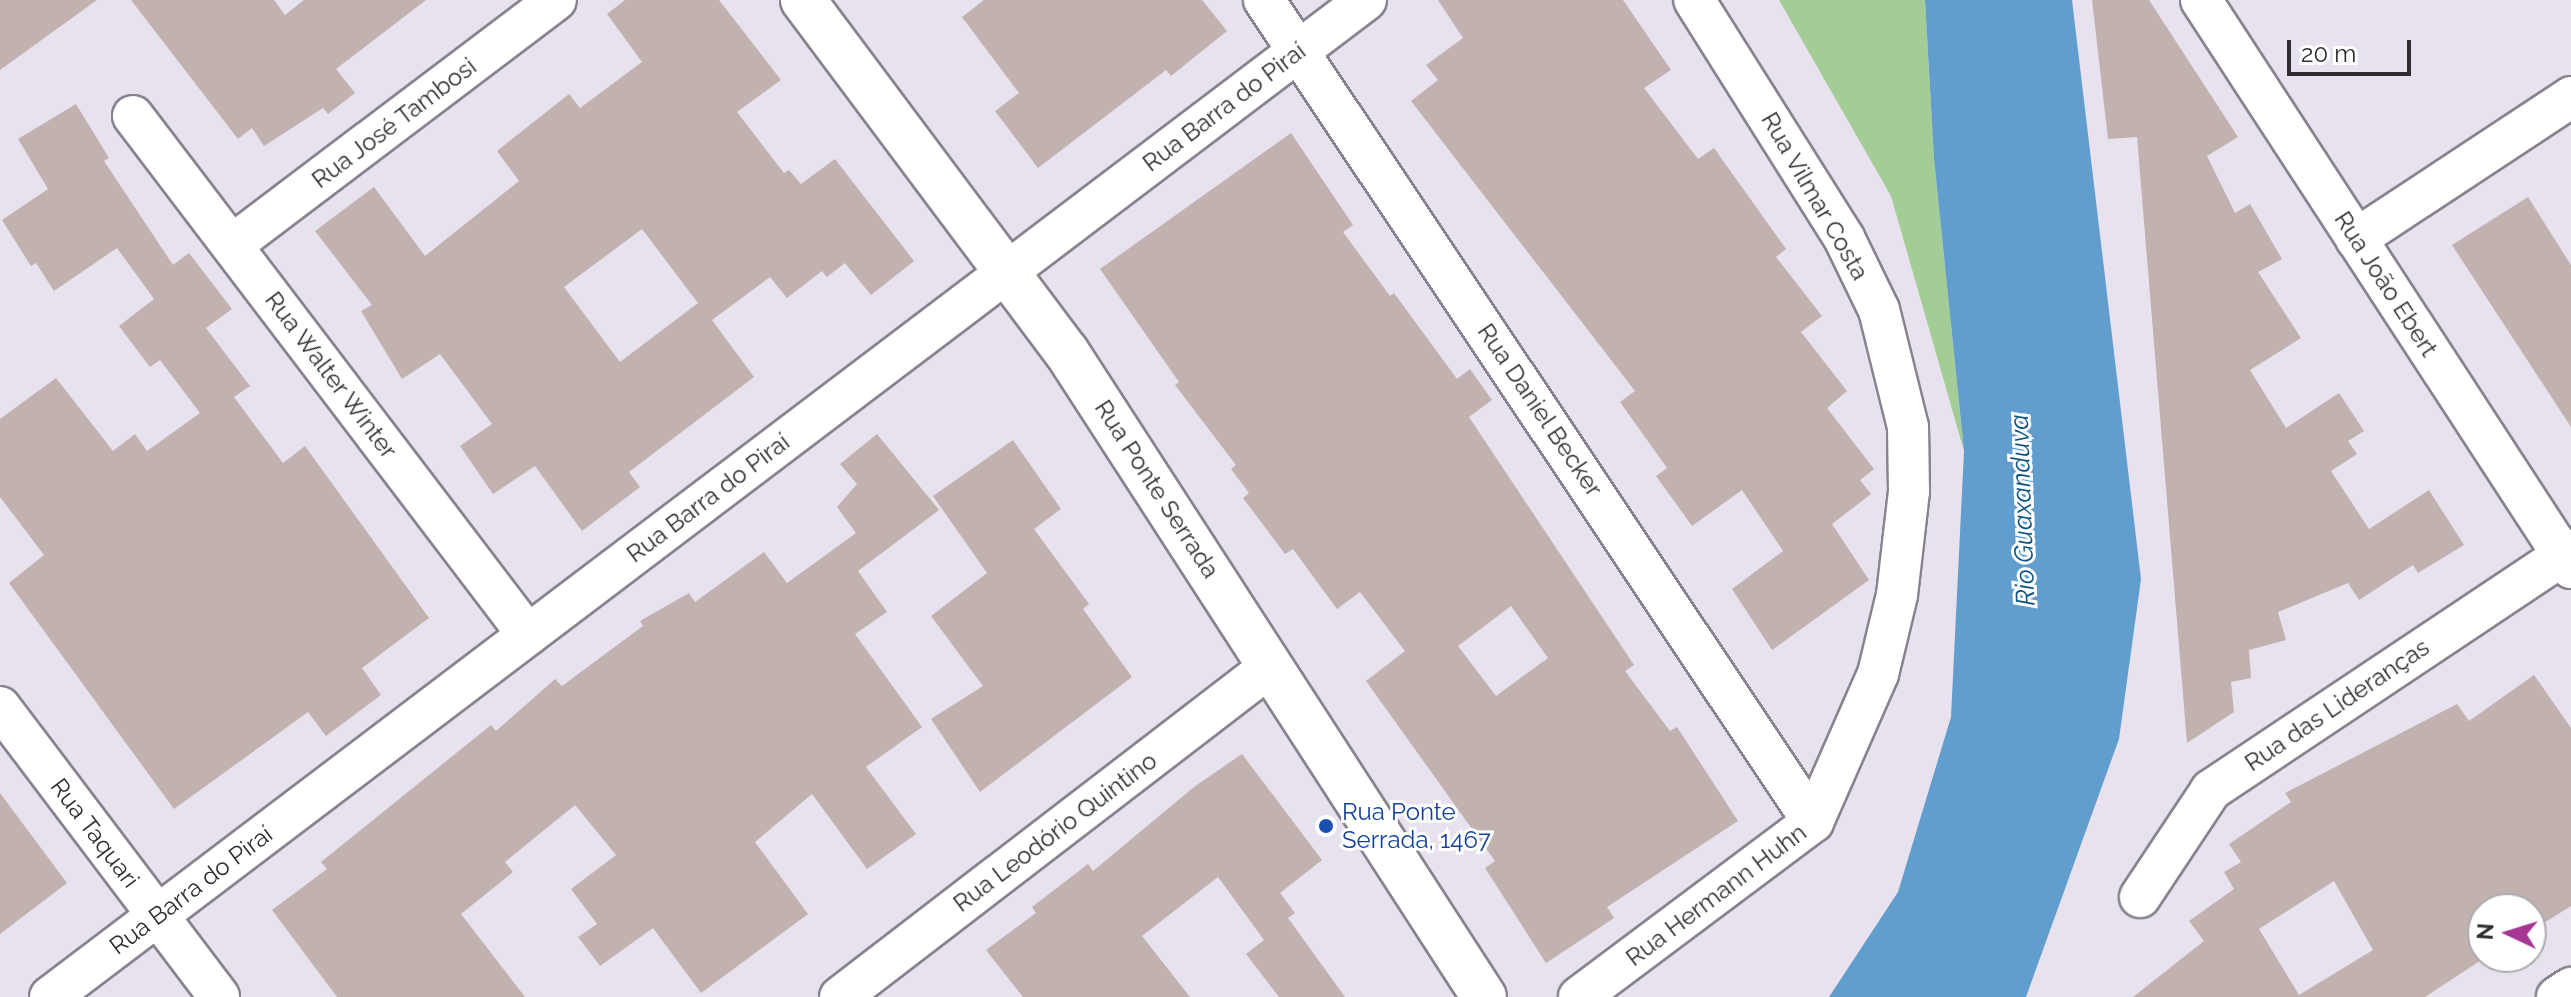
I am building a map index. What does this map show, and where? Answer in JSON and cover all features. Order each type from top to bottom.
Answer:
[{"type":"street","name":"Rua José Tambosi","points":[[232,245],[556,0]]},
{"type":"street","name":"Rua Ponte Serrada","points":[[803,0],[1008,271],[1134,452],[1484,997]]},
{"type":"street","name":"Rua Daniel Becker","points":[[1264,0],[1301,50],[1813,822]]},
{"type":"street","name":"Rua Barra do Piraí","points":[[50,997],[1366,0]]},
{"type":"street","name":"Rua Vilmar Costa","points":[[1694,0],[1844,238],[1879,310],[1908,427],[1909,491],[1897,595],[1881,661],[1851,746],[1813,822]]},
{"type":"street","name":"Rua João Ebert","points":[[2201,0],[2568,558]]},
{"type":"street","points":[[2356,239],[2571,97]]},
{"type":"street","name":"Rua Walter Winter","points":[[133,116],[528,635]]},
{"type":"street","name":"Rua das Lideranças","points":[[2140,897],[2211,790],[2568,558]]},
{"type":"street","name":"Rua Leodório Quintino","points":[[840,997],[1271,666]]},
{"type":"street","name":"Rua Taquari","points":[[0,707],[219,997]]},
{"type":"street","name":"Rua Hermann Huhn","points":[[1579,997],[1813,822]]},
{"type":"street","points":[[2557,997],[2571,988]]},
{"type":"green space","points":[[1779,0],[1925,0],[1934,159],[1964,451],[1891,196]]},
{"type":"water","name":"Rio Guaxanduva","points":[[1925,0],[2072,0],[2141,579],[2119,739],[2026,997],[1829,997],[1898,892],[1951,717],[1964,451],[1934,159]]},
{"type":"building","points":[[0,0],[97,0],[0,70]]},
{"type":"building","points":[[131,0],[274,0],[285,15],[304,0],[426,0],[336,69],[355,93],[328,114],[323,108],[264,146],[252,128],[238,139]]},
{"type":"building","points":[[625,0],[719,0],[781,80],[737,112],[784,173],[789,170],[801,184],[835,159],[914,261],[871,295],[845,263],[827,277],[822,271],[787,298],[770,277],[712,320],[754,377],[629,472],[640,487],[582,531],[535,466],[493,494],[460,446],[492,424],[440,354],[402,379],[361,311],[372,305],[315,231],[374,187],[425,256],[519,181],[497,151],[569,94],[580,108],[642,62],[607,14]],"holes":[[[642,229],[698,303],[620,362],[564,287]]]},
{"type":"building","points":[[984,0],[1202,0],[1227,31],[1171,76],[1166,70],[1038,168],[995,111],[1019,93],[962,17]]},
{"type":"building","points":[[1438,0],[1623,0],[1671,70],[1644,88],[1698,159],[1714,148],[1786,249],[1776,257],[1822,316],[1801,332],[1847,391],[1827,408],[1874,469],[1860,480],[1871,494],[1832,524],[1869,580],[1772,650],[1732,589],[1783,551],[1742,490],[1692,526],[1656,476],[1667,468],[1620,402],[1635,391],[1411,101],[1438,80],[1426,65],[1463,38]]},
{"type":"building","points":[[2092,0],[2149,0],[2238,137],[2207,156],[2235,213],[2250,204],[2282,259],[2258,272],[2301,338],[2250,370],[2286,428],[2339,393],[2364,431],[2348,441],[2357,454],[2331,471],[2369,529],[2429,490],[2464,545],[2418,573],[2413,565],[2359,600],[2348,583],[2278,612],[2286,640],[2249,650],[2251,678],[2231,682],[2234,712],[2187,743],[2137,137],[2108,139]]},
{"type":"building","points":[[76,104],[109,158],[104,161],[173,265],[189,253],[232,309],[206,328],[250,386],[234,397],[283,463],[305,446],[429,618],[362,668],[381,695],[326,736],[308,712],[174,809],[9,583],[44,555],[0,497],[0,419],[56,378],[113,451],[135,434],[147,451],[200,413],[160,360],[150,367],[119,326],[154,299],[117,248],[54,291],[36,263],[31,266],[2,220],[48,189],[18,139]]},
{"type":"building","points":[[1291,133],[1353,225],[1343,232],[1390,296],[1394,293],[1457,379],[1470,369],[1492,400],[1469,417],[1634,665],[1625,671],[1670,731],[1677,727],[1738,821],[1607,907],[1614,918],[1546,963],[1485,868],[1495,861],[1366,681],[1405,651],[1360,592],[1337,609],[1293,549],[1285,554],[1243,498],[1249,493],[1231,469],[1236,465],[1175,385],[1179,382],[1100,269]],"holes":[[[1511,606],[1548,658],[1496,696],[1458,646]]]},
{"type":"building","points":[[2528,197],[2571,265],[2571,427],[2452,245]]},
{"type":"building","points":[[877,434],[939,510],[858,571],[887,612],[855,634],[922,727],[866,767],[916,834],[867,869],[812,794],[755,842],[808,914],[701,993],[653,928],[600,966],[578,937],[597,924],[571,889],[616,855],[575,805],[505,862],[513,872],[461,914],[525,997],[337,997],[272,910],[327,869],[321,862],[491,725],[496,731],[555,679],[562,686],[643,626],[640,621],[689,593],[695,602],[764,552],[787,583],[856,533],[837,507],[857,484],[840,464]]},
{"type":"building","points":[[1013,440],[1061,509],[1034,529],[1089,604],[1083,609],[1132,677],[980,792],[931,719],[983,686],[931,616],[987,573],[933,496]]},
{"type":"building","points":[[2534,675],[2571,728],[2571,906],[2547,921],[2547,893],[2467,893],[2467,969],[2425,997],[2133,997],[2204,941],[2189,921],[2234,889],[2224,872],[2241,862],[2229,844],[2291,802],[2285,793],[2457,704],[2469,721]],"holes":[[[2334,881],[2373,950],[2299,995],[2259,929]]]},
{"type":"building","points":[[1242,754],[1322,860],[1280,893],[1295,913],[1288,918],[1345,997],[1279,997],[1246,954],[1264,940],[1218,877],[1142,936],[1190,997],[1023,997],[986,950],[1036,913],[1032,907],[1088,864],[1093,871],[1194,787]]},
{"type":"building","points":[[0,793],[67,883],[0,934]]},
{"type":"place","name":"Rua Ponte Serrada, 1467","points":[[1326,826]]}]
